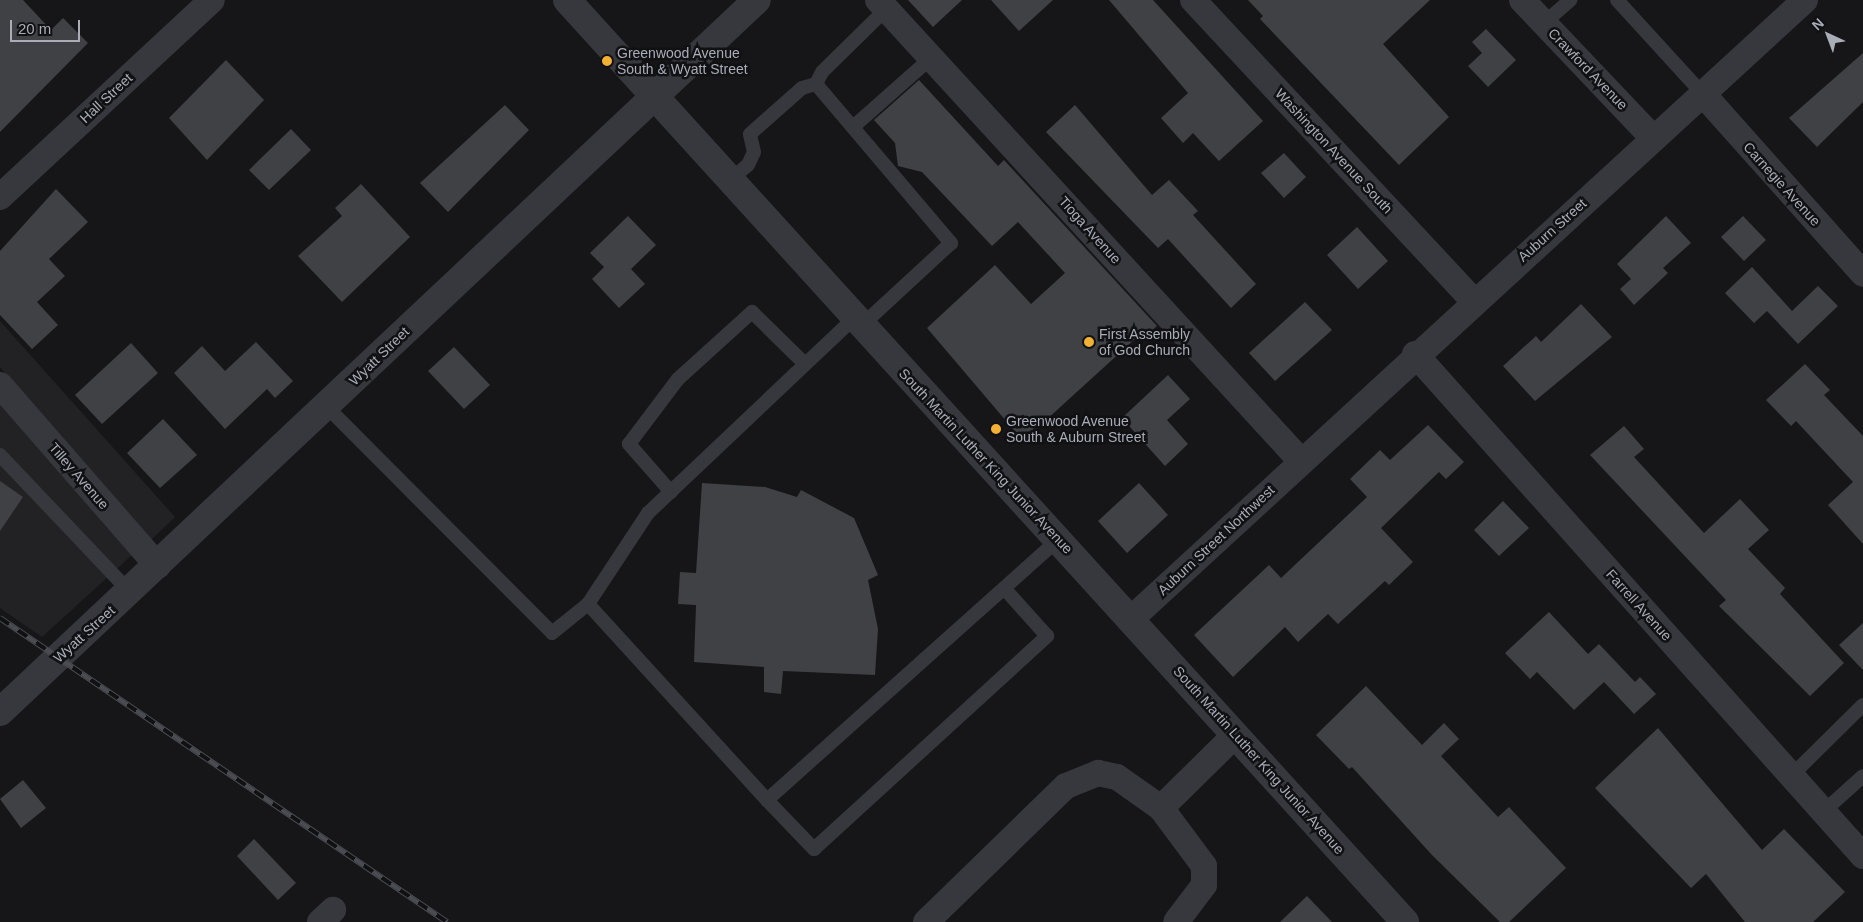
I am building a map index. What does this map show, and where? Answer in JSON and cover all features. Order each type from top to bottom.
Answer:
[{"type":"street","name":"Hall Street","points":[[0,196],[212,0]]},
{"type":"street","name":"South Martin Luther King Junior Avenue","points":[[567,0],[857,322],[1131,619],[1405,922]]},
{"type":"street","name":"Wyatt Street","points":[[0,712],[158,566],[653,94],[756,0]]},
{"type":"street","name":"Washington Avenue South","points":[[1194,0],[1474,301]]},
{"type":"street","name":"Crawford Avenue","points":[[1522,0],[1653,138]]},
{"type":"street","name":"Auburn Street","points":[[1300,460],[1805,0]]},
{"type":"street","name":"Tioga Avenue","points":[[882,4],[1300,460]]},
{"type":"street","name":"Carnegie Avenue","points":[[1702,94],[1863,274]]},
{"type":"street","name":"Farrell Avenue","points":[[1415,354],[1863,856]]},
{"type":"street","name":"Tilley Avenue","points":[[0,385],[158,566]]},
{"type":"street","name":"Auburn Street Northwest","points":[[1131,619],[1300,460]]},
{"type":"street","points":[[1161,808],[1235,734]]},
{"type":"street","points":[[926,922],[1066,786],[1098,773],[1117,777],[1161,808],[1204,866],[1204,885],[1176,922]]},
{"type":"lane","points":[[1544,23],[1570,0]]},
{"type":"lane","points":[[1617,0],[1702,94]]},
{"type":"lane","points":[[730,180],[748,165],[754,152],[750,134],[802,88],[816,84],[822,72],[882,4]]},
{"type":"lane","points":[[853,128],[932,57]]},
{"type":"lane","points":[[326,406],[552,633],[588,604],[648,513],[806,364],[951,243],[816,84]]},
{"type":"lane","points":[[671,492],[629,444],[678,379],[752,312],[806,364]]},
{"type":"lane","points":[[0,455],[130,592]]},
{"type":"lane","points":[[767,800],[1058,540]]},
{"type":"lane","points":[[588,604],[814,849],[1047,636],[1004,588]]},
{"type":"lane","points":[[1791,776],[1863,705]]},
{"type":"lane","points":[[1824,811],[1863,776]]},
{"type":"shaded area","points":[[0,321],[175,517],[151,540],[0,367]]},
{"type":"shaded area","points":[[0,404],[132,555],[42,637],[0,608]]},
{"type":"building","points":[[0,0],[23,0],[51,30],[63,18],[88,43],[0,132]]},
{"type":"building","points":[[908,0],[962,0],[933,27]]},
{"type":"building","points":[[991,0],[1053,0],[1019,31]]},
{"type":"building","points":[[1109,0],[1153,0],[1263,121],[1219,161],[1193,133],[1183,143],[1161,118],[1188,93]]},
{"type":"building","points":[[1248,0],[1430,0],[1383,44],[1449,117],[1399,165],[1260,19],[1263,16]]},
{"type":"building","points":[[1486,29],[1516,60],[1488,87],[1468,66],[1482,53],[1472,42]]},
{"type":"building","points":[[1863,53],[1863,102],[1817,147],[1789,118]]},
{"type":"building","points":[[226,60],[264,100],[207,160],[169,118]]},
{"type":"building","points":[[919,80],[998,166],[1004,160],[1157,326],[1138,342],[1135,339],[1023,441],[927,328],[995,265],[1031,304],[1065,273],[1018,222],[992,246],[922,172],[898,166],[895,143],[874,120]]},
{"type":"building","points":[[505,105],[529,130],[448,212],[420,183]]},
{"type":"building","points":[[1075,105],[1152,195],[1169,180],[1198,211],[1193,215],[1256,284],[1231,308],[1168,239],[1158,248],[1046,132]]},
{"type":"building","points":[[291,129],[311,150],[269,190],[249,170]]},
{"type":"building","points":[[1284,153],[1306,177],[1284,198],[1261,173]]},
{"type":"building","points":[[361,184],[410,237],[342,302],[298,256],[342,216],[335,208]]},
{"type":"building","points":[[56,189],[88,222],[49,259],[65,276],[37,302],[58,325],[32,349],[0,315],[0,251]]},
{"type":"building","points":[[628,216],[656,245],[631,269],[645,284],[619,308],[592,279],[604,267],[590,253]]},
{"type":"building","points":[[1666,216],[1691,243],[1663,268],[1668,273],[1634,305],[1620,289],[1631,279],[1617,264]]},
{"type":"building","points":[[1743,216],[1766,240],[1744,261],[1721,237]]},
{"type":"building","points":[[1357,227],[1388,261],[1358,289],[1327,255]]},
{"type":"building","points":[[1752,267],[1792,311],[1818,286],[1838,306],[1798,344],[1767,311],[1754,323],[1725,293]]},
{"type":"building","points":[[1305,302],[1332,330],[1275,381],[1249,353]]},
{"type":"building","points":[[1581,304],[1612,337],[1535,401],[1503,366],[1536,336],[1541,342]]},
{"type":"building","points":[[256,342],[293,381],[275,398],[267,389],[225,429],[174,373],[202,346],[225,371]]},
{"type":"building","points":[[131,343],[158,373],[102,424],[75,395]]},
{"type":"building","points":[[454,347],[490,385],[464,409],[428,371]]},
{"type":"building","points":[[1805,364],[1830,390],[1824,395],[1863,436],[1863,544],[1828,505],[1853,482],[1796,421],[1791,426],[1766,400]]},
{"type":"building","points":[[1168,375],[1190,399],[1167,420],[1188,444],[1165,466],[1122,418]]},
{"type":"building","points":[[163,419],[197,455],[160,488],[127,453]]},
{"type":"building","points":[[1428,425],[1464,462],[1446,479],[1439,472],[1381,528],[1413,562],[1389,585],[1385,581],[1338,624],[1328,614],[1298,642],[1285,627],[1233,677],[1194,635],[1269,565],[1281,578],[1367,497],[1350,479],[1380,450],[1390,460]]},
{"type":"building","points":[[1624,426],[1644,449],[1634,457],[1704,533],[1740,499],[1769,530],[1748,549],[1785,588],[1780,594],[1844,663],[1810,696],[1719,606],[1726,600],[1590,455]]},
{"type":"building","points":[[0,481],[23,497],[0,531]]},
{"type":"building","points":[[702,483],[765,487],[797,497],[801,490],[854,518],[878,575],[868,580],[878,629],[875,675],[783,671],[781,694],[764,692],[764,667],[694,662],[696,605],[678,604],[680,572],[696,573]]},
{"type":"building","points":[[1139,483],[1168,515],[1127,553],[1098,521]]},
{"type":"building","points":[[1503,501],[1529,528],[1499,556],[1474,530]]},
{"type":"building","points":[[1549,612],[1588,654],[1599,644],[1635,682],[1640,677],[1656,694],[1634,714],[1604,682],[1574,710],[1537,672],[1530,679],[1505,653]]},
{"type":"building","points":[[1863,623],[1863,670],[1839,645]]},
{"type":"building","points":[[1366,686],[1422,745],[1444,723],[1459,739],[1441,756],[1498,817],[1509,807],[1566,868],[1509,922],[1500,922],[1432,855],[1352,767],[1349,769],[1316,735]]},
{"type":"building","points":[[1658,728],[1762,850],[1784,829],[1845,892],[1813,922],[1745,922],[1706,874],[1691,888],[1595,788]]},
{"type":"building","points":[[23,780],[46,808],[21,828],[0,799]]},
{"type":"building","points":[[254,839],[296,883],[278,900],[237,856]]},
{"type":"building","points":[[1307,896],[1332,922],[1280,922]]},
{"type":"railway","points":[[0,618],[447,922]]},
{"type":"place","name":"Greenwood Avenue South & Wyatt Street","points":[[607,61]]},
{"type":"place","name":"First Assembly of God Church","points":[[1089,342]]},
{"type":"place","name":"Greenwood Avenue South & Auburn Street","points":[[996,429]]}]
